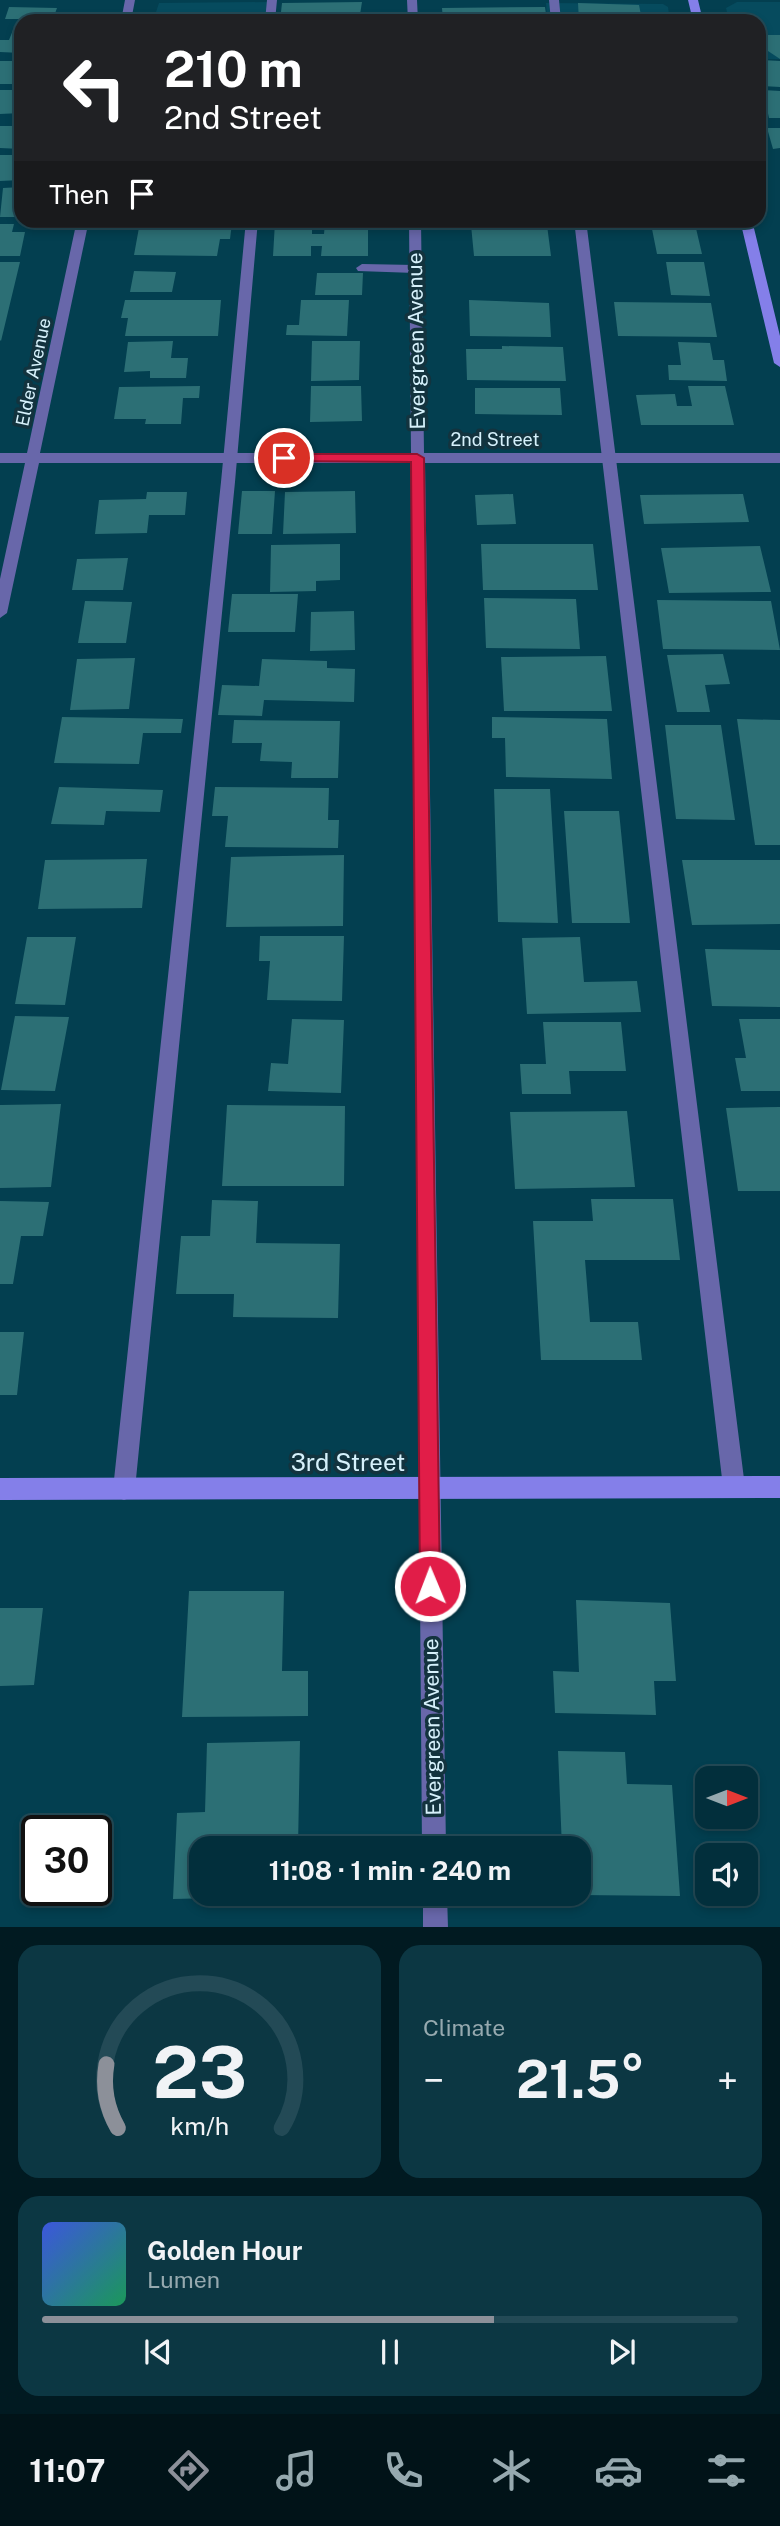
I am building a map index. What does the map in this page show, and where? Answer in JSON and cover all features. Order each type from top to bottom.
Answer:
[{"type":"street","name":"Elder Avenue","points":[[0,613],[81,228]]},
{"type":"street","points":[[124,1489],[251,228]]},
{"type":"street","name":"Evergreen Avenue","points":[[415,228],[434,1836]]},
{"type":"street","points":[[581,228],[733,1487]]},
{"type":"street","points":[[748,228],[780,363]]},
{"type":"street","points":[[362,268],[415,269]]},
{"type":"street","name":"2nd Street","points":[[0,458],[780,458]]},
{"type":"street","name":"3rd Street","points":[[0,1489],[780,1487]]},
{"type":"street","points":[[435,1906],[436,1927]]},
{"type":"shaded area","points":[[268,2],[267,14],[155,14],[159,3]]},
{"type":"shaded area","points":[[737,2],[780,2],[780,59],[766,59],[766,14],[727,14],[726,8]]},
{"type":"shaded area","points":[[546,3],[663,4],[668,7],[669,14],[547,14]]},
{"type":"building","points":[[362,2],[360,14],[281,14],[282,3]]},
{"type":"building","points":[[578,3],[639,5],[641,14],[579,14]]},
{"type":"building","points":[[9,7],[57,8],[55,14],[14,14],[14,19],[5,19]]},
{"type":"building","points":[[545,7],[546,14],[442,14],[442,8]]},
{"type":"building","points":[[14,30],[14,53],[0,52],[0,40],[9,40]]},
{"type":"building","points":[[766,35],[780,35],[780,59],[768,51]]},
{"type":"building","points":[[766,60],[780,61],[780,87],[766,86]]},
{"type":"building","points":[[0,61],[14,61],[14,84],[0,84]]},
{"type":"building","points":[[0,90],[14,90],[14,113],[0,114]]},
{"type":"building","points":[[766,90],[780,91],[780,118],[769,118]]},
{"type":"building","points":[[0,126],[14,126],[14,149],[0,148]]},
{"type":"building","points":[[767,128],[780,128],[780,148],[773,149]]},
{"type":"building","points":[[0,155],[14,155],[14,180],[0,181]]},
{"type":"building","points":[[14,187],[14,217],[0,217],[3,188]]},
{"type":"building","points":[[0,224],[14,224],[12,232],[25,232],[20,256],[0,256]]},
{"type":"building","points":[[139,228],[231,228],[230,239],[220,239],[217,256],[134,255]]},
{"type":"building","points":[[275,228],[312,228],[312,234],[324,234],[325,228],[368,228],[368,256],[321,256],[322,246],[311,246],[311,256],[273,256]]},
{"type":"building","points":[[471,228],[547,228],[551,256],[474,256]]},
{"type":"building","points":[[652,228],[696,228],[702,254],[657,254]]},
{"type":"building","points":[[0,262],[20,262],[1,341],[0,340]]},
{"type":"building","points":[[666,262],[704,262],[710,296],[671,295]]},
{"type":"building","points":[[134,271],[176,272],[172,292],[130,292]]},
{"type":"building","points":[[317,273],[363,273],[362,295],[315,295]]},
{"type":"building","points":[[125,300],[221,300],[218,336],[125,336],[128,318],[121,318]]},
{"type":"building","points":[[301,300],[349,300],[347,336],[286,335],[287,325],[299,325]]},
{"type":"building","points":[[469,300],[549,303],[551,337],[470,336]]},
{"type":"building","points":[[614,302],[711,303],[717,337],[618,336]]},
{"type":"building","points":[[173,341],[171,358],[188,358],[186,378],[150,378],[150,371],[124,372],[128,342]]},
{"type":"building","points":[[312,341],[360,341],[359,380],[311,381]]},
{"type":"building","points":[[678,342],[710,343],[713,360],[724,360],[727,381],[669,380],[668,365],[681,365]]},
{"type":"building","points":[[502,346],[563,347],[566,381],[467,380],[466,349],[502,349]]},
{"type":"building","points":[[200,386],[199,398],[183,398],[181,424],[145,424],[146,419],[114,419],[119,387]]},
{"type":"building","points":[[311,386],[361,386],[362,421],[310,422]]},
{"type":"building","points":[[688,386],[725,386],[734,425],[641,425],[636,395],[675,394],[677,406],[692,406]]},
{"type":"building","points":[[475,388],[560,388],[562,415],[475,414]]},
{"type":"building","points":[[242,491],[275,491],[272,534],[238,534]]},
{"type":"building","points":[[355,491],[356,533],[283,534],[285,492]]},
{"type":"building","points":[[147,492],[187,492],[185,515],[149,515],[147,533],[95,534],[99,500],[146,499]]},
{"type":"building","points":[[513,494],[516,524],[477,525],[475,495]]},
{"type":"building","points":[[743,494],[749,522],[644,524],[640,495]]},
{"type":"building","points":[[340,544],[340,580],[316,581],[316,591],[270,592],[271,545]]},
{"type":"building","points":[[481,544],[593,544],[598,590],[483,590]]},
{"type":"building","points":[[760,546],[771,592],[669,593],[661,548]]},
{"type":"building","points":[[128,558],[123,590],[72,590],[77,559]]},
{"type":"building","points":[[232,594],[298,594],[295,632],[228,632]]},
{"type":"building","points":[[484,598],[576,599],[580,649],[486,648]]},
{"type":"building","points":[[657,600],[771,601],[780,650],[663,649]]},
{"type":"building","points":[[85,601],[132,602],[126,643],[78,643]]},
{"type":"building","points":[[354,611],[355,650],[310,651],[311,612]]},
{"type":"building","points":[[723,654],[730,684],[705,685],[710,712],[677,712],[667,655]]},
{"type":"building","points":[[606,656],[612,711],[504,711],[501,657]]},
{"type":"building","points":[[135,658],[129,709],[70,710],[77,659]]},
{"type":"building","points":[[262,659],[327,661],[327,668],[355,669],[354,702],[264,700],[262,716],[218,715],[222,685],[259,686]]},
{"type":"building","points":[[62,717],[183,719],[181,733],[143,733],[139,764],[54,763]]},
{"type":"building","points":[[492,717],[607,719],[612,779],[506,777],[505,738],[492,738]]},
{"type":"building","points":[[737,719],[780,720],[780,845],[755,845]]},
{"type":"building","points":[[234,720],[340,721],[338,778],[291,778],[292,762],[260,761],[262,743],[232,743]]},
{"type":"building","points":[[665,725],[721,725],[735,820],[676,819]]},
{"type":"building","points":[[59,787],[163,790],[160,812],[106,811],[104,825],[51,824]]},
{"type":"building","points":[[215,787],[329,788],[328,820],[339,820],[338,848],[225,847],[228,816],[212,816]]},
{"type":"building","points":[[494,789],[550,789],[558,923],[498,922]]},
{"type":"building","points":[[564,811],[619,811],[630,923],[572,923]]},
{"type":"building","points":[[344,855],[343,926],[226,927],[231,857]]},
{"type":"building","points":[[147,859],[142,908],[38,909],[45,860]]},
{"type":"building","points":[[682,860],[780,860],[780,924],[692,925]]},
{"type":"building","points":[[260,936],[344,936],[342,1001],[267,1000],[270,961],[259,961]]},
{"type":"building","points":[[27,937],[76,937],[65,1005],[15,1004]]},
{"type":"building","points":[[580,937],[584,982],[637,981],[641,1012],[527,1014],[522,938]]},
{"type":"building","points":[[705,949],[780,950],[780,1007],[712,1006]]},
{"type":"building","points":[[15,1016],[69,1017],[55,1091],[1,1090]]},
{"type":"building","points":[[292,1019],[344,1020],[341,1093],[268,1091],[271,1063],[288,1064]]},
{"type":"building","points":[[739,1019],[780,1019],[780,1091],[741,1091],[735,1058],[746,1058]]},
{"type":"building","points":[[543,1022],[621,1022],[626,1071],[569,1071],[571,1094],[522,1094],[520,1064],[546,1064]]},
{"type":"building","points":[[61,1104],[51,1187],[0,1188],[0,1105]]},
{"type":"building","points":[[227,1105],[345,1106],[344,1186],[222,1186]]},
{"type":"building","points":[[780,1107],[780,1191],[738,1191],[726,1108]]},
{"type":"building","points":[[627,1111],[635,1187],[515,1189],[510,1112]]},
{"type":"building","points":[[591,1199],[673,1199],[680,1260],[585,1260],[590,1322],[638,1322],[642,1360],[541,1360],[533,1221],[593,1221]]},
{"type":"building","points":[[212,1200],[258,1201],[256,1243],[340,1244],[338,1318],[233,1317],[234,1294],[176,1294],[181,1236],[210,1236]]},
{"type":"building","points":[[0,1201],[49,1202],[43,1236],[21,1236],[13,1284],[0,1284]]},
{"type":"building","points":[[0,1332],[24,1332],[17,1395],[0,1395]]},
{"type":"building","points":[[189,1591],[284,1591],[282,1671],[308,1671],[308,1716],[182,1717]]},
{"type":"building","points":[[576,1600],[670,1603],[676,1681],[654,1681],[656,1715],[555,1713],[553,1671],[579,1672]]},
{"type":"building","points":[[0,1608],[43,1608],[34,1685],[0,1686]]},
{"type":"building","points":[[300,1741],[298,1836],[189,1836],[189,1899],[173,1899],[177,1813],[205,1812],[207,1743]]},
{"type":"building","points":[[558,1751],[625,1752],[627,1784],[672,1785],[680,1896],[591,1895],[591,1836],[562,1836]]},
{"type":"route","points":[[284,458],[417,458],[430,1586]]}]
